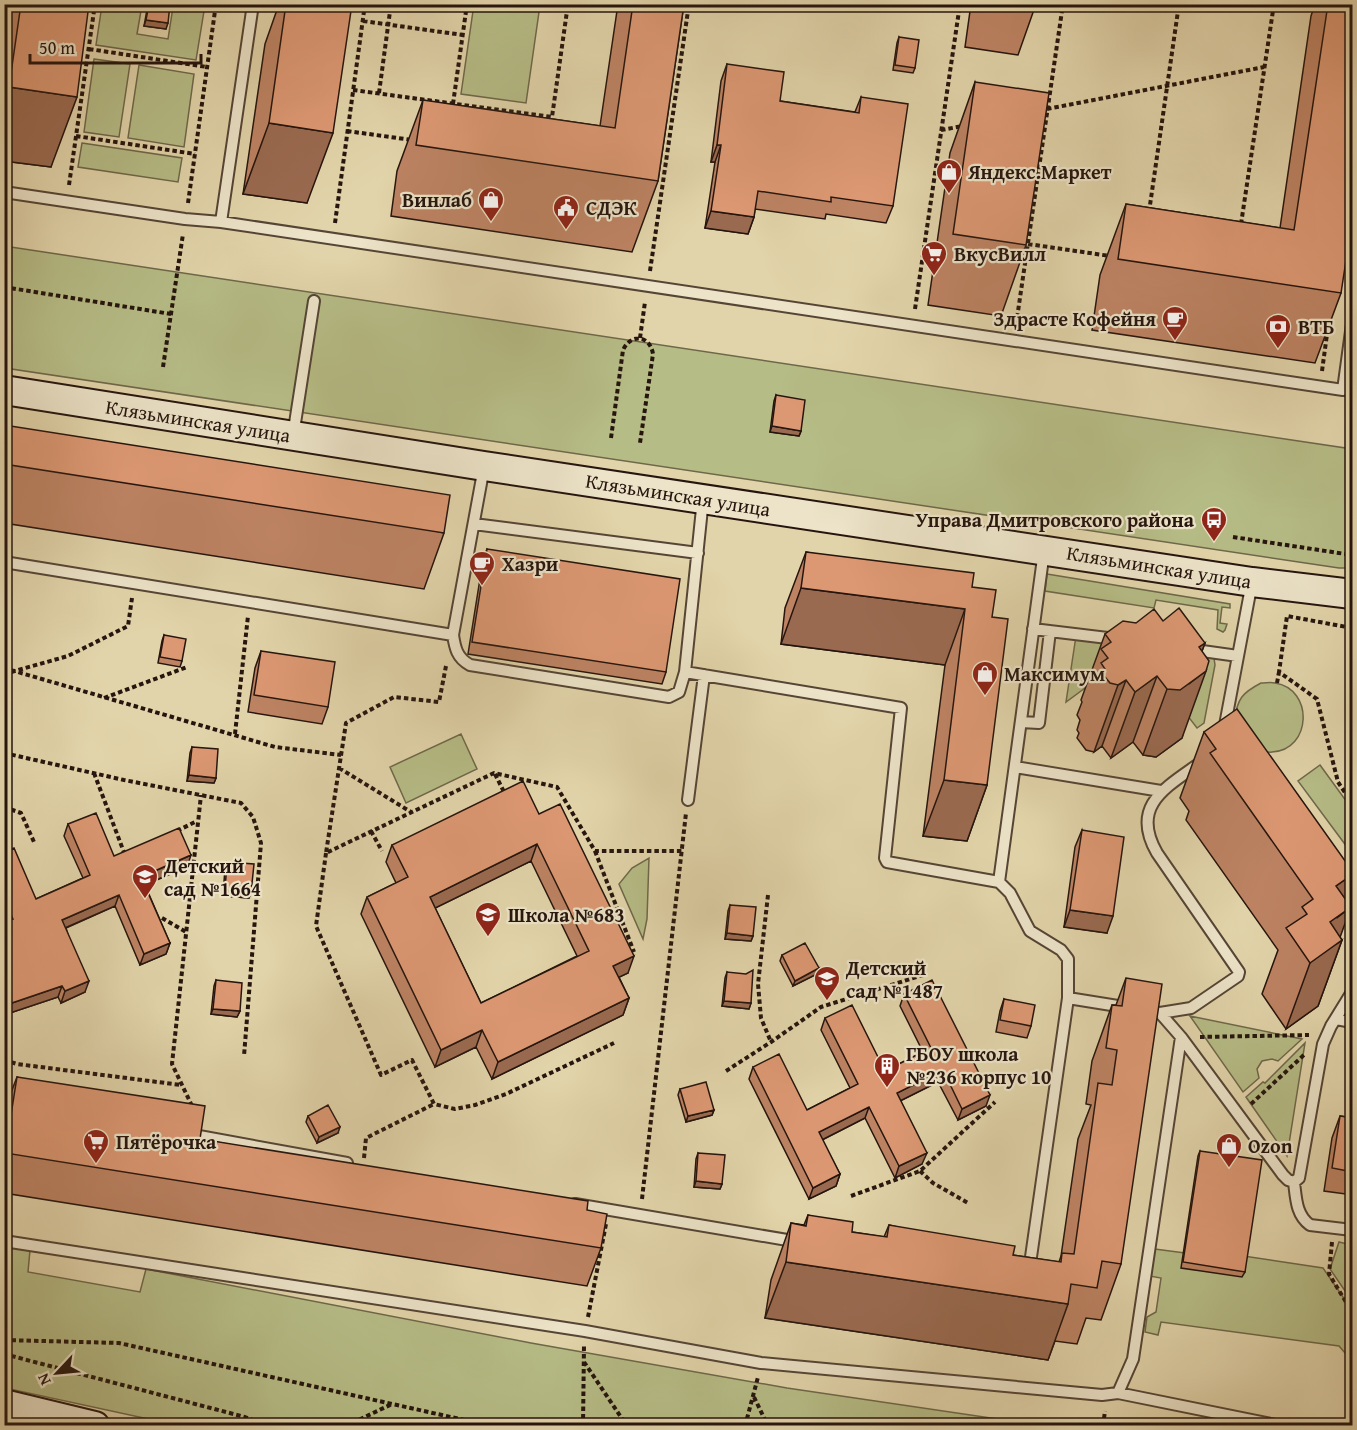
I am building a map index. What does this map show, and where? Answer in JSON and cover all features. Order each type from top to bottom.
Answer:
[{"type":"street","name":"Клязьминская улица","points":[[4,390],[484,466],[1252,582],[1353,594]]},
{"type":"street","points":[[4,1404],[95,1425]]},
{"type":"lane","points":[[221,222],[253,4]]},
{"type":"lane","points":[[4,192],[221,222],[1343,390],[1353,324]]},
{"type":"lane","points":[[293,436],[314,301]]},
{"type":"lane","points":[[484,466],[453,635],[458,654],[463,661],[470,665],[672,697],[679,692],[685,672],[703,499]]},
{"type":"lane","points":[[474,524],[698,553]]},
{"type":"lane","points":[[999,882],[1044,549]]},
{"type":"lane","points":[[4,562],[453,635]]},
{"type":"lane","points":[[1234,738],[1224,725],[1252,582]]},
{"type":"lane","points":[[1033,629],[1132,642]]},
{"type":"lane","points":[[1021,722],[1039,723],[1050,631]]},
{"type":"lane","points":[[1179,648],[1238,656]]},
{"type":"lane","points":[[685,672],[902,708],[885,858],[887,862],[999,882],[1010,893],[1030,931],[1061,950],[1068,959],[1070,967],[1068,998],[1028,1282]]},
{"type":"lane","points":[[688,800],[704,675]]},
{"type":"lane","points":[[1068,998],[1160,1013],[1191,1008],[1238,976],[1239,972],[1151,843],[1148,834],[1148,815],[1155,798],[1161,791],[1207,758]]},
{"type":"lane","points":[[1015,767],[1161,791]]},
{"type":"lane","points":[[1332,874],[1353,903]]},
{"type":"lane","points":[[1294,1182],[1299,1178],[1326,1034],[1353,992]]},
{"type":"lane","points":[[1160,1013],[1181,1037],[1282,1174],[1294,1182]]},
{"type":"lane","points":[[1336,1019],[1353,1022]]},
{"type":"lane","points":[[1118,1393],[1133,1359],[1181,1037]]},
{"type":"lane","points":[[174,1132],[363,1165]]},
{"type":"lane","points":[[1294,1182],[1297,1207],[1304,1221],[1310,1225],[1353,1230]]},
{"type":"lane","points":[[562,1201],[805,1244]]},
{"type":"lane","points":[[4,1241],[573,1330],[761,1363],[1102,1395],[1118,1393],[1281,1425]]},
{"type":"path","points":[[67,201],[95,4]]},
{"type":"path","points":[[190,188],[216,4]]},
{"type":"path","points":[[337,208],[365,4]]},
{"type":"path","points":[[379,93],[391,4]]},
{"type":"path","points":[[453,104],[467,4]]},
{"type":"path","points":[[551,127],[568,4]]},
{"type":"path","points":[[640,338],[689,4]]},
{"type":"path","points":[[912,326],[960,4]]},
{"type":"path","points":[[1013,341],[1063,4]]},
{"type":"path","points":[[1148,214],[1179,4]]},
{"type":"path","points":[[1240,228],[1274,4]]},
{"type":"path","points":[[1287,4],[1322,10]]},
{"type":"path","points":[[363,21],[463,35]]},
{"type":"path","points":[[88,49],[207,67]]},
{"type":"path","points":[[1038,111],[1264,67]]},
{"type":"path","points":[[353,90],[552,117]]},
{"type":"path","points":[[941,130],[964,125]]},
{"type":"path","points":[[347,131],[417,141]]},
{"type":"path","points":[[76,136],[195,154]]},
{"type":"path","points":[[1028,244],[1119,257]]},
{"type":"path","points":[[163,367],[181,245]]},
{"type":"path","points":[[4,287],[171,314]]},
{"type":"path","points":[[1322,371],[1328,324]]},
{"type":"path","points":[[610,438],[623,350],[633,338],[640,338],[652,346],[653,354],[640,442]]},
{"type":"path","points":[[1233,537],[1353,555]]},
{"type":"path","points":[[4,675],[68,656],[128,626],[134,583]]},
{"type":"path","points":[[234,734],[250,602]]},
{"type":"path","points":[[1277,683],[1287,616],[1353,628]]},
{"type":"path","points":[[434,1104],[412,1060],[381,1075],[316,926],[346,723],[394,697],[439,702],[453,635]]},
{"type":"path","points":[[104,698],[187,667]]},
{"type":"path","points":[[4,668],[275,747],[341,755]]},
{"type":"path","points":[[1280,672],[1317,699],[1338,782],[1353,803]]},
{"type":"path","points":[[4,753],[241,803],[253,817],[261,843],[244,1056]]},
{"type":"path","points":[[339,768],[411,812]]},
{"type":"path","points":[[94,773],[125,855],[135,850]]},
{"type":"path","points":[[326,853],[494,773],[557,787],[595,851],[634,952]]},
{"type":"path","points":[[494,773],[506,794]]},
{"type":"path","points":[[201,795],[172,1064],[208,1138]]},
{"type":"path","points":[[641,1215],[688,800]]},
{"type":"path","points":[[4,807],[21,813],[34,842]]},
{"type":"path","points":[[167,836],[198,821]]},
{"type":"path","points":[[371,831],[382,851]]},
{"type":"path","points":[[595,851],[682,851]]},
{"type":"path","points":[[768,895],[758,984],[761,1018],[771,1042]]},
{"type":"path","points":[[162,918],[186,932]]},
{"type":"path","points":[[726,1071],[820,1007],[923,975]]},
{"type":"path","points":[[1181,1037],[1326,1034]]},
{"type":"path","points":[[1239,1115],[1326,1034]]},
{"type":"path","points":[[363,1165],[366,1138],[434,1104],[455,1108],[476,1105],[506,1095],[614,1043]]},
{"type":"path","points":[[4,1060],[17,1064],[182,1085]]},
{"type":"path","points":[[851,1196],[920,1171],[995,1102]]},
{"type":"path","points":[[920,1171],[933,1183],[968,1203]]},
{"type":"path","points":[[1334,1227],[1329,1274],[1353,1312]]},
{"type":"path","points":[[4,1340],[119,1343],[491,1425]]},
{"type":"path","points":[[4,1345],[12,1356]]},
{"type":"path","points":[[4,1354],[269,1425]]},
{"type":"path","points":[[584,1361],[627,1425]]},
{"type":"path","points":[[745,1425],[761,1363]]},
{"type":"path","points":[[753,1395],[768,1425]]},
{"type":"path","points":[[346,1425],[393,1404]]},
{"type":"green space","points":[[474,4],[540,5],[526,103],[461,94]]},
{"type":"green space","points":[[102,5],[142,5],[137,34],[168,39],[173,7],[204,11],[196,60],[96,45]]},
{"type":"green space","points":[[94,59],[130,64],[119,137],[84,132]]},
{"type":"green space","points":[[139,65],[194,74],[184,147],[128,138]]},
{"type":"green space","points":[[82,143],[182,158],[178,182],[78,167]]},
{"type":"green space","points":[[4,246],[1352,449],[1352,568],[1339,568],[5,368]]},
{"type":"green space","points":[[1047,574],[1230,604],[1230,608],[1222,607],[1220,623],[1227,624],[1223,632],[1217,629],[1218,610],[1156,600],[1154,608],[1045,591]]},
{"type":"green space","points":[[1076,636],[1214,658],[1215,665],[1204,723],[1197,728],[1184,711],[1100,677],[1066,702]]},
{"type":"green space","points":[[1261,683],[1273,683],[1288,688],[1297,696],[1302,707],[1301,731],[1295,741],[1285,749],[1265,752],[1254,749],[1234,720],[1242,697]]},
{"type":"green space","points":[[461,734],[477,769],[406,803],[390,767]]},
{"type":"green space","points":[[1320,765],[1352,809],[1352,849],[1350,851],[1298,781]]},
{"type":"green space","points":[[649,858],[647,919],[643,939],[619,884],[632,868]]},
{"type":"green space","points":[[1190,1016],[1302,1039],[1278,1061],[1272,1059],[1262,1061],[1257,1069],[1259,1078],[1243,1092]]},
{"type":"green space","points":[[1305,1043],[1287,1156],[1246,1097],[1263,1082],[1265,1083]]},
{"type":"green space","points":[[1339,1242],[1352,1245],[1352,1301],[1330,1269]]},
{"type":"green space","points":[[4,1245],[30,1250],[28,1272],[140,1292],[146,1269],[531,1343],[787,1388],[1039,1425],[176,1425],[5,1388]]},
{"type":"green space","points":[[1147,1248],[1231,1259],[1237,1255],[1323,1268],[1352,1310],[1352,1361],[1339,1346],[1161,1322],[1158,1335],[1145,1332],[1147,1317],[1156,1312],[1161,1278],[1144,1275]]},
{"type":"building","points":[[21,4],[89,4],[77,97],[9,87]]},
{"type":"building","points":[[149,4],[170,4],[168,23],[146,20]]},
{"type":"building","points":[[286,4],[352,4],[333,133],[269,123]]},
{"type":"building","points":[[633,4],[684,4],[658,181],[416,145],[423,100],[615,128]]},
{"type":"building","points":[[1328,4],[1353,4],[1353,215],[1341,293],[1118,259],[1126,204],[1294,230]]},
{"type":"building","points":[[899,37],[919,40],[915,68],[895,65]]},
{"type":"building","points":[[727,64],[784,72],[780,101],[859,113],[861,97],[908,104],[893,206],[831,197],[831,202],[758,191],[754,217],[711,211],[721,145],[717,145]]},
{"type":"building","points":[[975,82],[1049,93],[1026,245],[953,234]]},
{"type":"building","points":[[776,395],[805,400],[801,431],[772,426]]},
{"type":"building","points":[[4,425],[450,495],[444,533],[4,464]]},
{"type":"building","points":[[487,549],[680,579],[666,672],[472,642]]},
{"type":"building","points":[[806,552],[974,573],[972,587],[996,590],[992,617],[1008,619],[987,785],[944,780],[965,609],[801,588]]},
{"type":"building","points":[[1179,608],[1205,643],[1199,647],[1209,661],[1206,671],[1180,690],[1167,689],[1157,676],[1135,692],[1126,680],[1118,685],[1110,683],[1101,672],[1105,669],[1101,663],[1108,658],[1101,649],[1111,642],[1105,634],[1123,621],[1136,623],[1154,609],[1163,621]]},
{"type":"building","points":[[164,635],[186,639],[182,661],[160,657]]},
{"type":"building","points":[[261,651],[335,662],[328,707],[254,695]]},
{"type":"building","points":[[1237,709],[1353,872],[1336,886],[1351,907],[1330,922],[1342,940],[1310,963],[1286,928],[1307,914],[1302,907],[1313,899],[1210,753],[1216,749],[1204,732]]},
{"type":"building","points":[[192,747],[218,749],[216,778],[189,775]]},
{"type":"building","points":[[523,781],[539,814],[560,804],[634,956],[613,966],[629,998],[498,1062],[482,1030],[441,1050],[367,897],[408,877],[392,845]],"holes":[[[537,844],[589,951],[481,1003],[430,897]]]},
{"type":"building","points":[[96,813],[114,856],[179,828],[191,855],[141,877],[170,943],[144,954],[119,895],[62,920],[89,981],[65,991],[62,986],[6,1005],[4,1001],[4,923],[13,919],[4,899],[4,852],[14,848],[36,899],[90,875],[68,824]]},
{"type":"building","points":[[1082,830],[1124,837],[1113,916],[1070,910]]},
{"type":"building","points":[[227,862],[254,864],[251,893],[225,890]]},
{"type":"building","points":[[730,905],[756,907],[753,936],[727,933]]},
{"type":"building","points":[[805,943],[819,968],[795,981],[782,955]]},
{"type":"building","points":[[753,970],[751,1003],[724,1001],[727,972],[746,974]]},
{"type":"building","points":[[1126,978],[1162,984],[1121,1264],[1102,1261],[1097,1288],[1071,1284],[1068,1304],[786,1262],[791,1223],[806,1226],[808,1215],[853,1222],[852,1232],[887,1237],[889,1225],[1015,1246],[1013,1255],[1061,1262],[1062,1253],[1074,1254],[1098,1083],[1112,1085],[1117,1050],[1106,1048],[1112,1005],[1122,1006]]},
{"type":"building","points":[[216,980],[242,983],[240,1011],[213,1009]]},
{"type":"building","name":"ГБОУ школа №236 корпус 10","points":[[932,980],[990,1095],[962,1109],[943,1070],[897,1093],[927,1153],[899,1166],[869,1107],[819,1132],[840,1174],[813,1188],[753,1067],[779,1054],[807,1110],[858,1084],[825,1018],[852,1005],[885,1071],[931,1048],[904,994]]},
{"type":"building","points":[[1004,999],[1035,1005],[1031,1026],[1000,1020]]},
{"type":"building","points":[[17,1077],[205,1106],[200,1139],[588,1201],[587,1210],[607,1214],[601,1248],[5,1153]]},
{"type":"building","points":[[706,1082],[714,1110],[688,1116],[680,1089]]},
{"type":"building","points":[[328,1105],[340,1127],[319,1137],[308,1116]]},
{"type":"building","points":[[1340,1116],[1353,1118],[1353,1172],[1332,1168]]},
{"type":"building","points":[[1200,1151],[1262,1160],[1245,1272],[1183,1262]]},
{"type":"building","points":[[698,1153],[725,1155],[722,1184],[696,1181]]},
{"type":"place","name":"Яндекс.Маркет","points":[[949,195]]},
{"type":"place","name":"Винлаб","points":[[491,223]]},
{"type":"place","name":"СДЭК","points":[[566,231]]},
{"type":"place","name":"ВкусВилл","points":[[934,277]]},
{"type":"place","name":"Здрасте Кофейня","points":[[1175,342]]},
{"type":"place","name":"ВТБ","points":[[1278,350]]},
{"type":"place","name":"Управа Дмитровского района","points":[[1214,543]]},
{"type":"place","name":"Хазри","points":[[482,587]]},
{"type":"place","name":"Максимум","points":[[985,697]]},
{"type":"place","name":"Детский сад №1664","points":[[145,900]]},
{"type":"place","name":"Школа №683","points":[[488,938]]},
{"type":"place","name":"Детский сад №1487","points":[[827,1002]]},
{"type":"place","name":"ГБОУ школа №236 корпус 10","points":[[887,1089]]},
{"type":"place","name":"Пятёрочка","points":[[96,1165]]},
{"type":"place","name":"Ozon","points":[[1229,1169]]}]
